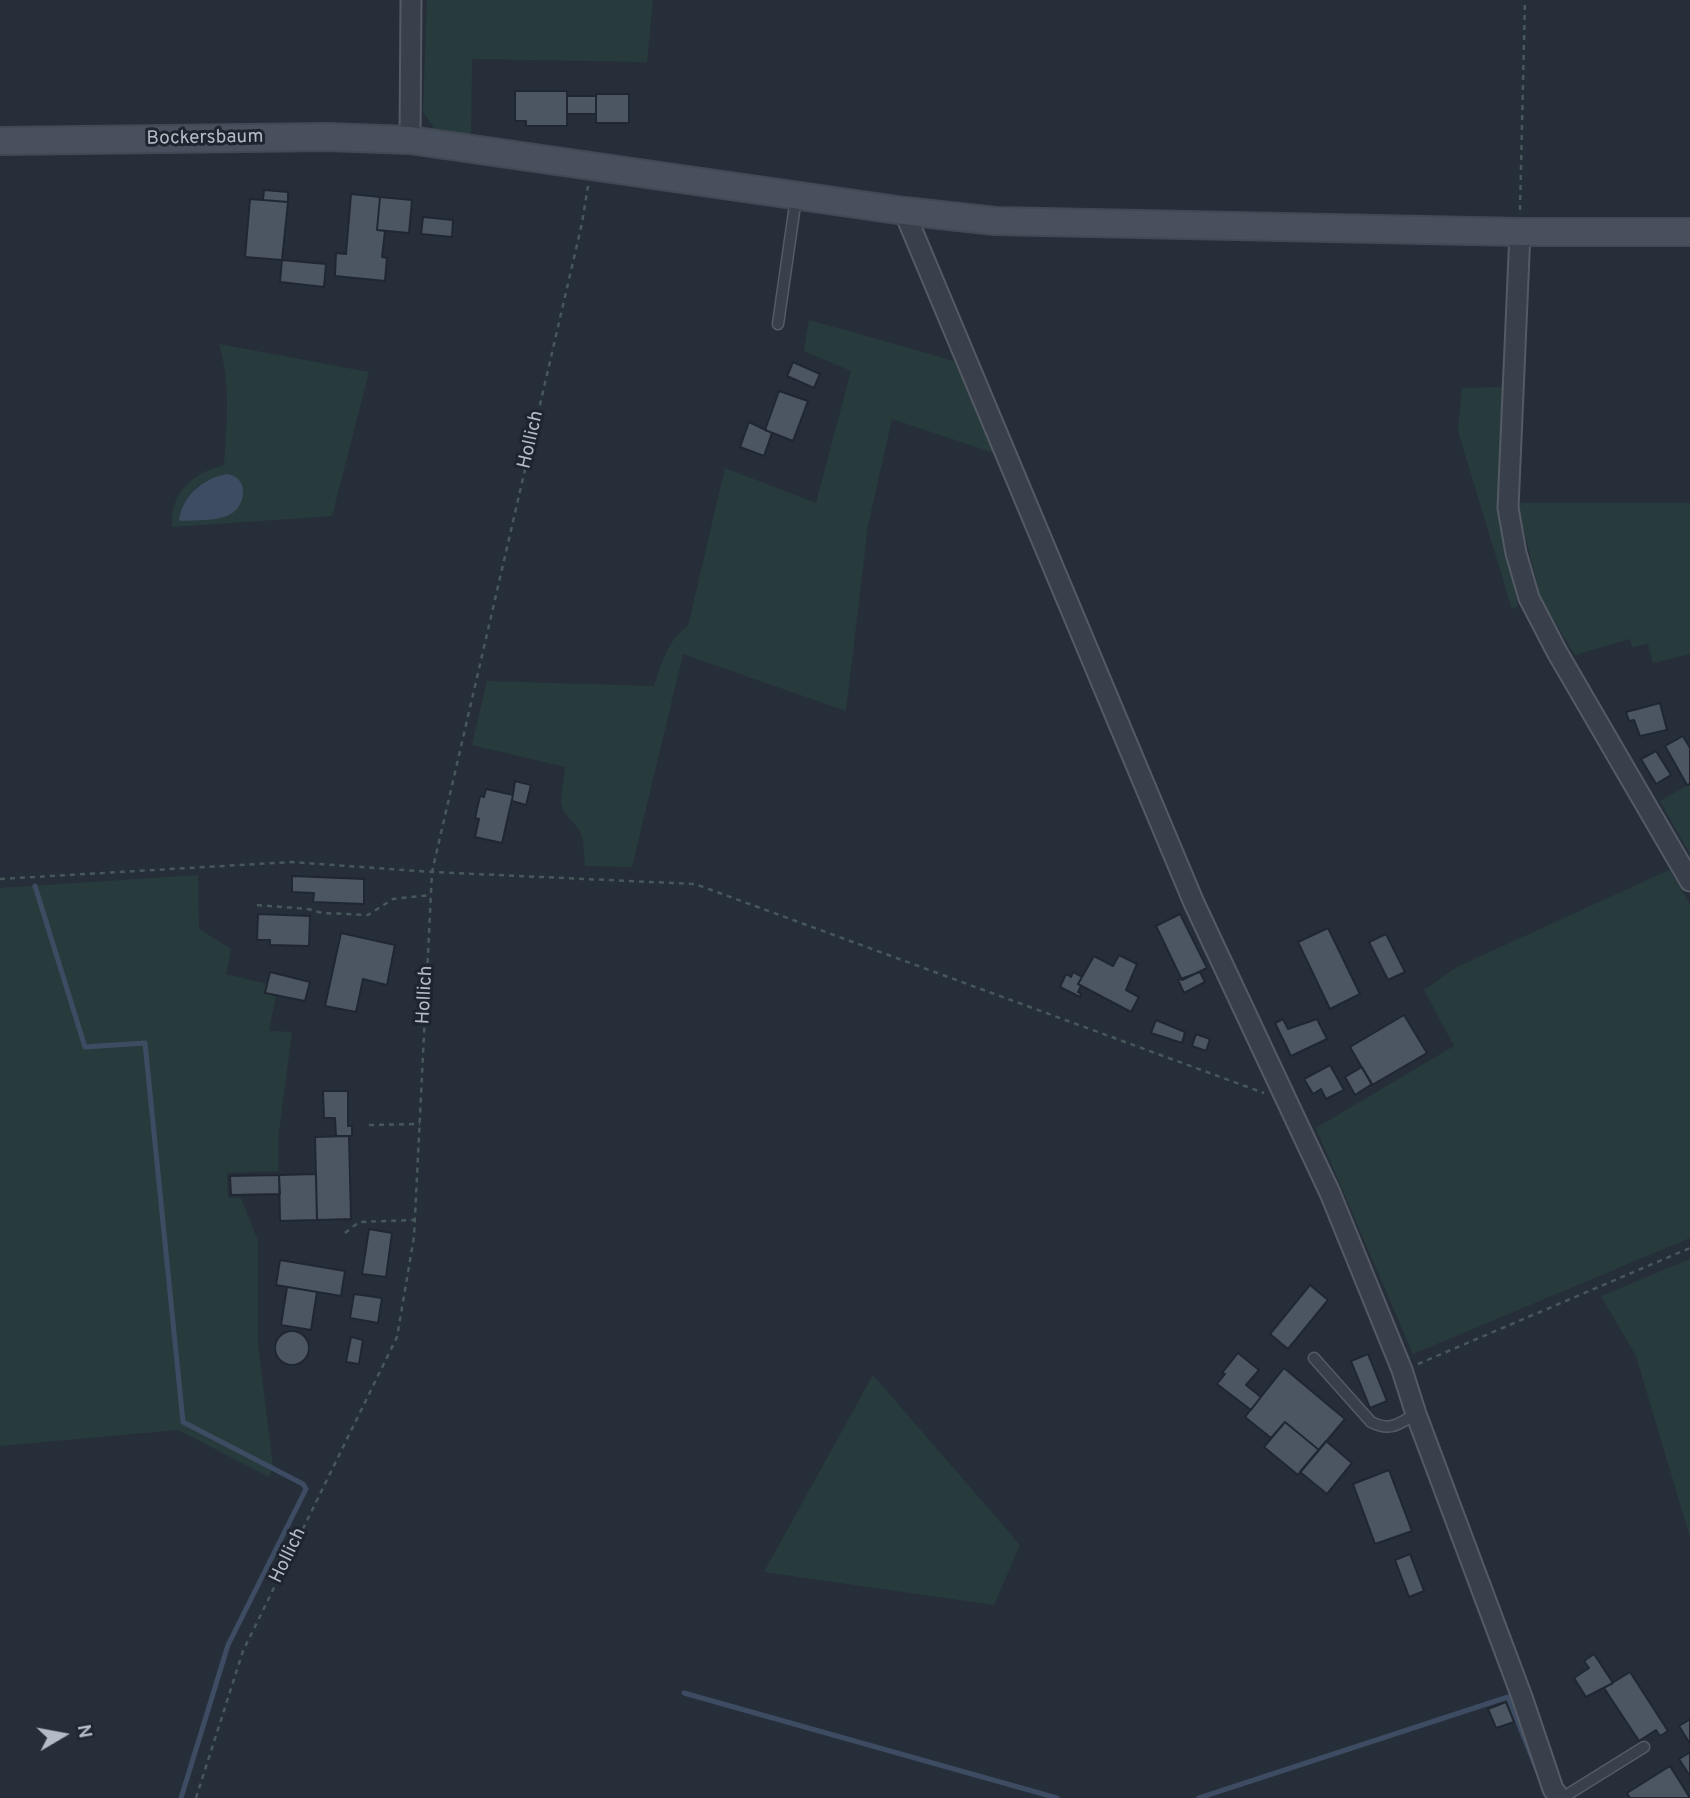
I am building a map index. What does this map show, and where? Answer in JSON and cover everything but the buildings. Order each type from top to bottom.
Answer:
[{"type":"street","points":[[410,140],[411,0]]},
{"type":"street","name":"Bockersbaum","points":[[0,141],[327,137],[410,140],[904,211],[995,221],[1520,232],[1690,232]]},
{"type":"street","points":[[904,211],[1194,903],[1330,1193],[1402,1370],[1556,1796]]},
{"type":"street","points":[[1520,232],[1508,508],[1516,553],[1530,598],[1557,652],[1690,881]]},
{"type":"lane","points":[[778,324],[797,194]]},
{"type":"lane","points":[[1314,1358],[1371,1422],[1382,1427],[1395,1426],[1416,1414]]},
{"type":"lane","points":[[1556,1796],[1644,1746]]},
{"type":"path","points":[[1520,232],[1525,0]]},
{"type":"path","name":"Hollich","points":[[196,1798],[243,1650],[397,1337],[414,1237],[432,872],[582,223],[591,166]]},
{"type":"path","points":[[0,879],[291,862],[432,872],[695,884],[1287,1101]]},
{"type":"path","points":[[257,905],[309,909],[322,913],[368,915],[393,899],[431,895]]},
{"type":"path","points":[[369,1125],[420,1124]]},
{"type":"path","points":[[345,1233],[359,1222],[414,1220]]},
{"type":"path","points":[[1402,1370],[1690,1248]]},
{"type":"shaded area","points":[[427,0],[653,0],[647,62],[472,59],[471,137],[435,130],[423,111]]},
{"type":"shaded area","points":[[809,320],[954,361],[994,453],[892,419],[868,525],[846,711],[683,654],[632,867],[585,866],[583,840],[579,829],[563,811],[561,799],[565,767],[472,745],[487,681],[654,686],[670,645],[688,626],[725,468],[816,503],[851,371],[804,351]]},
{"type":"shaded area","points":[[219,344],[369,372],[332,516],[172,527],[172,515],[179,494],[193,479],[224,465],[227,404]],"holes":[[[199,485],[230,515],[181,521],[179,516],[184,504]]]},
{"type":"shaded area","points":[[1506,387],[1501,512],[1518,606],[1512,609],[1458,431],[1462,388]]},
{"type":"shaded area","points":[[1517,503],[1690,503],[1690,654],[1653,663],[1648,644],[1632,647],[1630,639],[1575,655],[1541,599]]},
{"type":"shaded area","points":[[1690,784],[1690,854],[1660,801]]},
{"type":"shaded area","points":[[1669,870],[1690,904],[1690,1238],[1413,1354],[1316,1128],[1454,1046],[1424,990],[1457,967]]},
{"type":"shaded area","points":[[198,875],[199,929],[231,949],[226,974],[267,984],[265,993],[276,996],[269,1031],[292,1032],[278,1140],[278,1171],[227,1173],[228,1198],[241,1198],[258,1241],[258,1345],[273,1466],[269,1477],[178,1430],[0,1446],[0,888]]},
{"type":"shaded area","points":[[1690,1259],[1690,1537],[1636,1356],[1601,1296]]},
{"type":"shaded area","points":[[873,1375],[1020,1545],[994,1605],[764,1572]]},
{"type":"water","points":[[227,474],[234,476],[242,486],[242,500],[234,512],[211,520],[179,519],[185,502],[196,489],[210,479]]},
{"type":"waterway","points":[[35,886],[85,1047],[145,1043],[183,1422],[303,1484],[306,1489],[228,1645],[181,1798]]},
{"type":"waterway","points":[[684,1693],[1057,1798]]},
{"type":"waterway","points":[[1199,1798],[1508,1697],[1543,1785]]}]
